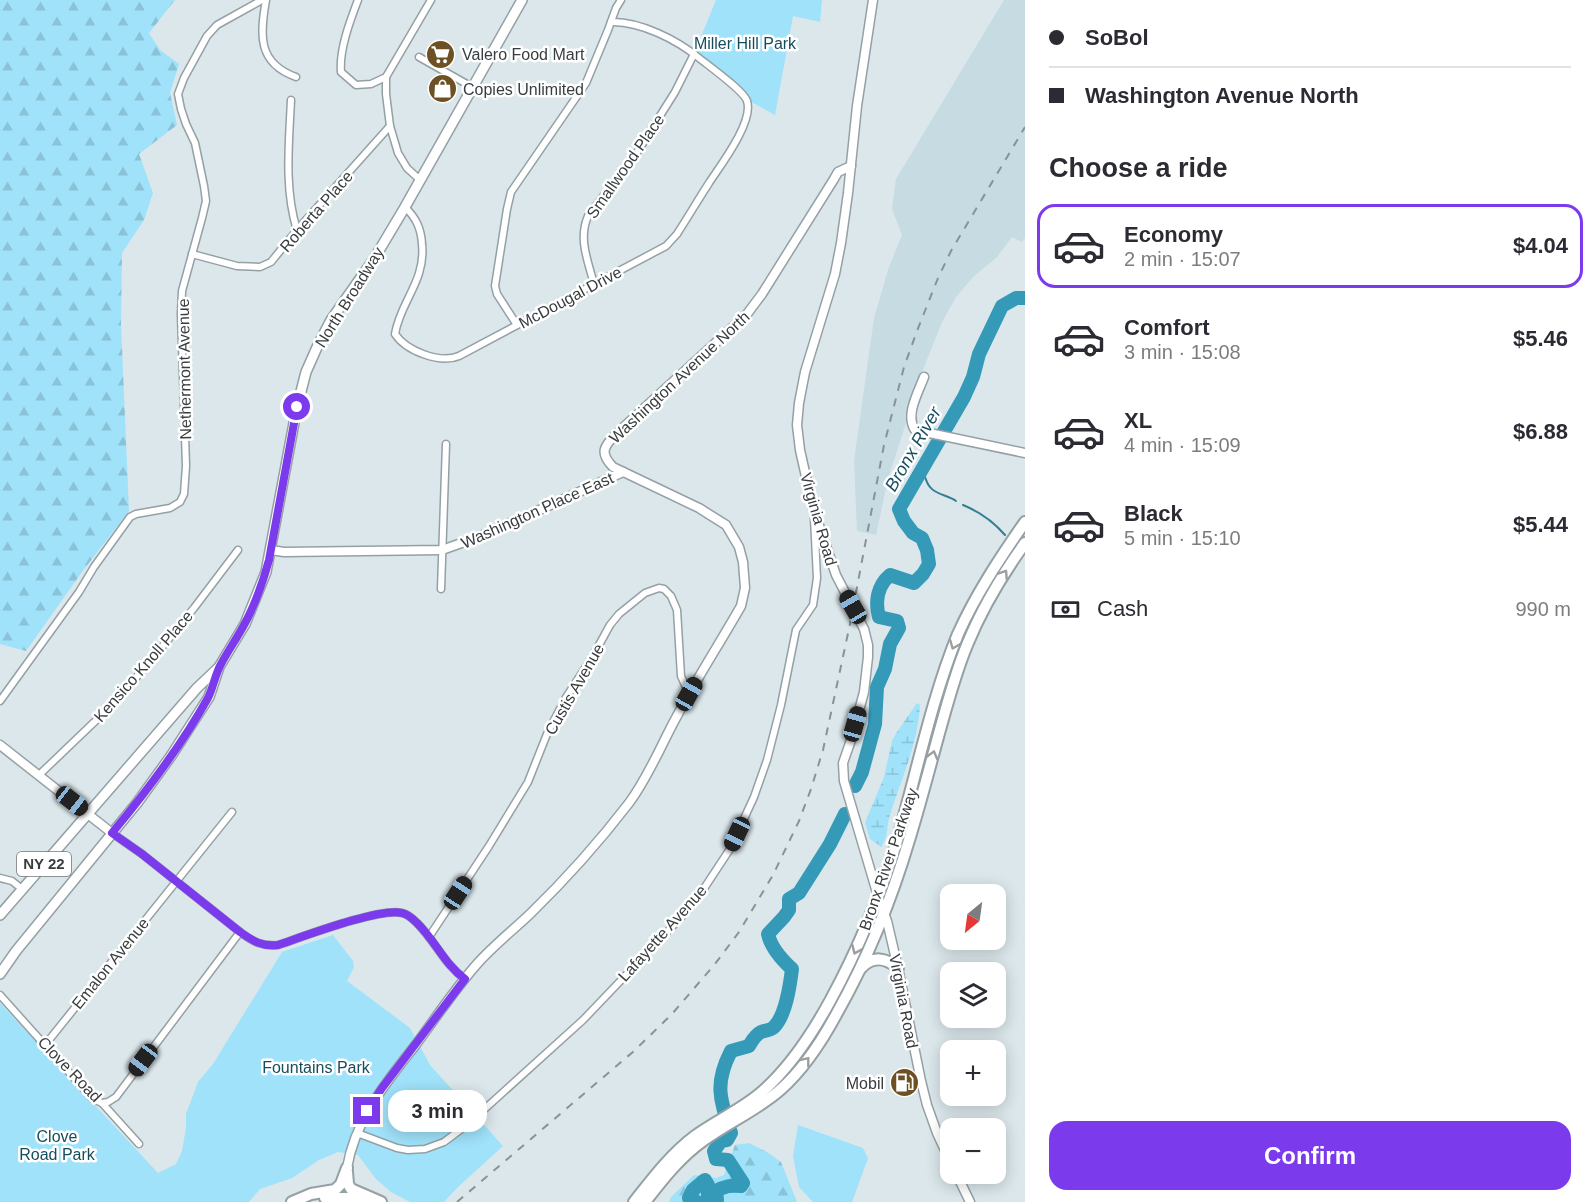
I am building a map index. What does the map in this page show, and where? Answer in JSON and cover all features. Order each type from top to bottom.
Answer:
[{"type":"highway","name":"Bronx River Parkway","points":[[739,1114],[780,1074],[812,1032],[847,969],[878,896],[894,849],[941,682],[954,645],[984,584],[1025,522]]},
{"type":"highway","name":"Bronx River Parkway","points":[[634,1202],[674,1154],[694,1137],[717,1127],[775,1094],[803,1066],[829,1027],[859,970],[885,911],[910,838],[961,660],[988,600],[1025,543]]},
{"type":"highway","points":[[859,970],[867,962],[878,958],[885,959],[898,968]]},
{"type":"highway","name":"Bronx River Parkway","points":[[645,1202],[682,1158],[717,1127]]},
{"type":"highway","points":[[292,1202],[311,1194],[335,1190],[341,1184],[347,1168]]},
{"type":"highway","points":[[347,1168],[348,1184],[351,1189],[381,1202]]},
{"type":"highway","points":[[304,1202],[342,1197],[372,1202]]},
{"type":"main road","name":"North Broadway","points":[[0,974],[22,943],[137,803],[209,697],[219,667],[245,624],[266,572],[297,407],[309,364],[331,321],[374,259],[405,207],[522,0]]},
{"type":"main road","name":"NY 22","points":[[0,915],[197,688],[219,667]]},
{"type":"street","name":"Nethermont Avenue","points":[[0,701],[130,517],[170,508],[180,502],[184,495],[186,466],[182,291],[206,201],[195,143],[183,117],[178,94],[207,36],[217,25],[262,0]]},
{"type":"street","points":[[266,0],[262,37],[266,52],[280,71],[296,77]]},
{"type":"street","points":[[358,0],[340,60],[341,72],[356,85],[371,84],[386,77]]},
{"type":"street","points":[[419,179],[401,159],[390,126],[386,77],[431,0]]},
{"type":"street","points":[[517,325],[497,294],[495,286],[511,192],[586,83],[621,0]]},
{"type":"street","name":"Virginia Road","points":[[873,0],[860,86],[843,233],[835,274],[805,372],[797,425],[813,508],[836,575],[864,629],[868,645],[864,692],[843,763],[843,772],[850,806],[878,896],[885,911],[921,1081],[940,1138]]},
{"type":"street","points":[[611,22],[639,26],[669,39],[694,54]]},
{"type":"street","name":"McDougal Drive","points":[[405,207],[414,216],[420,230],[423,263],[395,330],[396,336],[414,350],[447,360],[459,356],[666,246],[677,234],[733,147],[748,111],[747,101],[736,88],[694,54]]},
{"type":"street","name":"Smallwood Place","points":[[594,284],[585,252],[584,225],[588,216],[638,151],[675,92],[694,54]]},
{"type":"street","points":[[419,57],[472,87]]},
{"type":"street","points":[[291,100],[290,197],[297,230]]},
{"type":"street","name":"Roberta Place","points":[[192,254],[237,266],[260,267],[271,262],[390,126]]},
{"type":"street","name":"Washington Avenue North","points":[[347,1168],[351,1149],[367,1111],[465,979],[493,947],[559,885],[629,803],[647,777],[689,694],[741,606],[745,576],[739,548],[726,525],[714,516],[679,498],[613,467],[605,458],[605,448],[608,441],[747,315],[838,172],[851,166]]},
{"type":"street","points":[[924,377],[912,409],[911,425],[915,430],[1025,453]]},
{"type":"street","points":[[441,590],[446,444]]},
{"type":"street","name":"Washington Place East","points":[[271,550],[284,552],[442,550],[526,517],[623,472]]},
{"type":"street","name":"Lafayette Avenue","points":[[357,1133],[408,1150],[425,1149],[444,1143],[583,1020],[701,893],[730,849],[754,797],[767,760],[781,705],[796,630],[813,605],[817,578],[813,508]]},
{"type":"street","name":"Kensico Knoll Place","points":[[39,775],[110,707],[194,608],[238,550]]},
{"type":"street","name":"Custis Avenue","points":[[429,937],[528,782],[547,734],[610,625],[628,605],[645,593],[659,588],[664,589],[671,596],[677,610],[681,676],[689,694]]},
{"type":"street","points":[[0,745],[256,943],[265,946],[278,945],[361,918],[396,912],[403,913],[429,937],[456,972],[465,979]]},
{"type":"street","name":"Emalon Avenue","points":[[45,1045],[232,813]]},
{"type":"street","points":[[0,878],[12,881],[22,889]]},
{"type":"street","points":[[102,1103],[116,1097],[240,932]]},
{"type":"street","name":"Clove Road","points":[[0,995],[93,1099],[102,1103],[139,1144]]},
{"type":"street","points":[[961,1184],[970,1202]]},
{"type":"shaded area","points":[[1004,0],[1025,0],[1025,238],[1022,242],[1012,237],[997,257],[973,277],[956,297],[942,322],[924,367],[888,479],[876,535],[857,531],[854,461],[874,318],[889,267],[902,235],[892,209],[896,179]]},
{"type":"green space","points":[[0,0],[175,0],[149,33],[160,50],[179,64],[170,93],[177,125],[139,154],[153,193],[144,220],[122,253],[121,324],[129,511],[26,651],[0,644]]},
{"type":"green space","name":"Miller Hill Park","points":[[716,0],[822,0],[820,22],[793,16],[775,115],[746,99],[694,54]]},
{"type":"green space","points":[[917,703],[920,705],[916,734],[881,847],[870,839],[865,823],[884,777],[892,741]]},
{"type":"green space","name":"Fountains Park","points":[[333,935],[353,961],[354,967],[347,981],[410,1028],[430,1065],[503,1146],[444,1202],[410,1202],[391,1192],[376,1179],[358,1155],[338,1152],[319,1160],[292,1178],[260,1189],[249,1202],[0,1202],[0,1003],[158,1173],[176,1164],[182,1151],[186,1114],[198,1082],[213,1064],[282,952]]},
{"type":"green space","points":[[798,1125],[863,1148],[868,1158],[852,1202],[813,1202],[799,1187],[793,1156]]},
{"type":"green space","points":[[749,1143],[781,1162],[797,1202],[669,1202],[671,1197],[694,1175],[716,1178],[724,1175],[735,1145]]},
{"type":"waterway","name":"Bronx River","points":[[855,786],[862,772],[875,724],[877,687],[885,669],[890,644],[899,628],[897,621],[879,617],[877,600],[880,589],[890,575],[914,583],[929,564],[922,538],[913,533],[899,509],[964,397],[973,377],[979,354],[1002,306],[1016,298],[1025,298]]},
{"type":"waterway","points":[[922,470],[927,483],[933,490],[956,501]]},
{"type":"waterway","points":[[963,505],[986,517],[1005,535]]},
{"type":"waterway","name":"Bronx River","points":[[697,1202],[689,1198],[693,1190],[705,1180],[708,1185],[708,1201],[717,1200],[716,1191],[719,1189],[741,1186],[743,1183],[728,1160],[716,1159],[714,1151],[721,1141],[727,1140],[731,1133],[720,1092],[722,1073],[731,1051],[749,1046],[759,1033],[774,1027],[782,1015],[792,969],[777,953],[768,934],[789,910],[789,899],[799,893],[830,844],[845,814]]},
{"type":"railway","points":[[457,1202],[634,1051],[672,1014],[739,932],[773,875],[799,821],[823,750],[884,445],[904,367],[938,278],[951,251],[1025,127]]},
{"type":"place","name":"Valero Food Mart","points":[[441,54]]},
{"type":"place","name":"Copies Unlimited","points":[[442,89]]},
{"type":"place","name":"Mobil","points":[[905,1083]]},
{"type":"route","points":[[297,407],[269,560],[253,606],[219,667],[209,697],[171,756],[112,833],[240,932],[265,946],[278,945],[361,918],[384,913],[403,913],[419,925],[456,972],[465,979],[367,1111]]},
{"type":"park label","name":"Clove Road Park","points":[[57,1145]]}]
